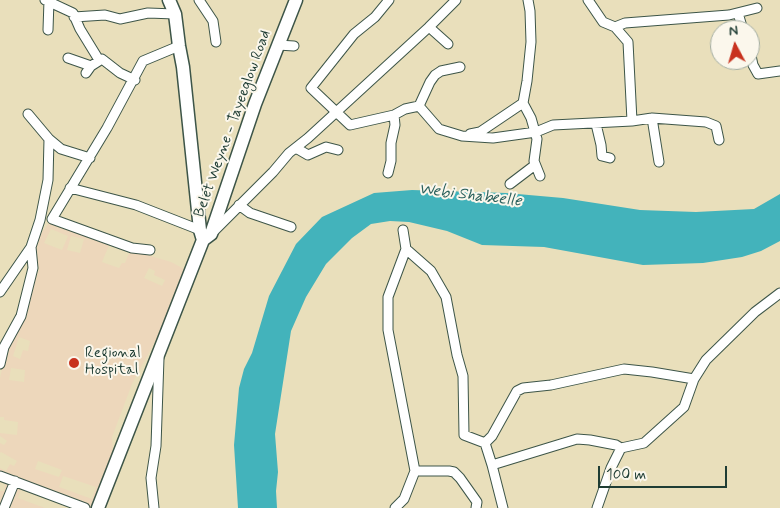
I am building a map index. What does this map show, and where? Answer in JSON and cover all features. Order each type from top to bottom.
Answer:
[{"type":"main road","points":[[169,0],[175,14],[205,235]]},
{"type":"main road","name":"Belet Weyne - Tayeeglow Road","points":[[98,508],[296,0]]},
{"type":"street","points":[[48,30],[47,0],[73,13],[99,60]]},
{"type":"street","points":[[199,0],[213,21],[216,42]]},
{"type":"street","points":[[389,0],[375,17],[354,34],[311,88],[350,125],[394,115],[419,106],[435,75],[441,71],[460,67]]},
{"type":"street","points":[[70,188],[136,205],[205,235],[273,172],[289,153],[430,27],[456,0]]},
{"type":"street","points":[[528,0],[531,42],[523,102],[538,139],[534,161],[540,176]]},
{"type":"street","points":[[588,0],[603,22],[615,27],[628,42],[632,121]]},
{"type":"street","points":[[615,27],[625,23],[738,13],[757,8]]},
{"type":"street","points":[[74,17],[105,15],[120,19],[148,13],[175,14]]},
{"type":"street","points":[[738,13],[740,20]]},
{"type":"street","points":[[430,27],[448,44]]},
{"type":"street","points":[[278,45],[294,46]]},
{"type":"street","points":[[150,250],[132,248],[52,219],[90,158],[144,61],[179,46]]},
{"type":"street","points":[[68,58],[88,69],[102,59],[135,80]]},
{"type":"street","points":[[756,70],[758,74],[780,71]]},
{"type":"street","points":[[462,136],[480,132],[523,102]]},
{"type":"street","points":[[419,106],[439,129],[462,136],[493,138],[536,132],[553,125],[596,124],[652,118],[706,122],[716,126],[719,140]]},
{"type":"street","points":[[28,114],[48,139],[61,149],[90,158]]},
{"type":"street","points":[[388,173],[395,125],[394,115]]},
{"type":"street","points":[[652,118],[659,162]]},
{"type":"street","points":[[596,124],[602,156],[610,158]]},
{"type":"street","points":[[0,292],[31,246],[40,220],[48,180],[48,139]]},
{"type":"street","points":[[296,148],[308,155],[326,147],[338,150]]},
{"type":"street","points":[[510,184],[536,165]]},
{"type":"street","points":[[239,205],[246,211],[291,228]]},
{"type":"street","points":[[395,508],[404,499],[415,471],[388,330],[388,297],[406,249],[403,230]]},
{"type":"street","points":[[0,364],[4,348],[21,316],[33,268],[31,246]]},
{"type":"street","points":[[406,249],[431,271],[446,298],[463,376],[464,434],[485,443],[503,508]]},
{"type":"street","points":[[492,465],[577,439],[616,445],[621,448],[644,443],[684,407],[694,379],[706,360],[755,312],[780,292]]},
{"type":"street","points":[[154,508],[152,478],[161,446],[159,351]]},
{"type":"street","points":[[485,443],[492,436],[517,392],[523,388],[551,385],[624,369],[694,379]]},
{"type":"street","points":[[597,508],[611,468],[621,448]]},
{"type":"street","points":[[415,471],[454,472],[477,502],[476,508]]},
{"type":"street","points":[[0,476],[85,508]]},
{"type":"street","points":[[4,508],[15,481]]},
{"type":"shaded area","name":"Regional Hospital","points":[[51,220],[137,252],[171,262],[186,270],[159,334],[132,384],[112,437],[113,453],[91,508],[73,508],[21,489],[18,498],[45,508],[0,508],[0,491],[4,491],[6,483],[0,481],[0,468],[6,471],[10,464],[14,466],[17,461],[0,453],[0,443],[4,445],[7,441],[0,436],[0,433],[17,435],[18,422],[4,420],[4,417],[0,417],[0,378],[9,339],[32,291],[39,269],[35,255],[37,239]],"holes":[[[51,229],[68,236],[62,250],[44,243]],[[71,236],[84,239],[80,253],[67,250]],[[110,243],[130,251],[125,263],[122,263],[119,268],[102,262]],[[149,268],[155,271],[154,275],[165,280],[162,286],[144,278]],[[19,337],[30,341],[28,351],[23,350],[20,359],[13,356]],[[11,368],[25,370],[24,382],[9,380]],[[38,461],[62,470],[59,477],[35,469]],[[63,476],[96,487],[92,499],[59,487]]]},
{"type":"water","name":"Webi Shabeelle","points":[[412,190],[506,193],[563,198],[640,210],[696,212],[754,209],[780,194],[780,241],[761,251],[742,257],[703,263],[643,265],[544,247],[482,245],[447,231],[409,222],[390,221],[371,224],[352,238],[326,264],[306,297],[291,331],[275,434],[278,472],[277,508],[238,508],[234,445],[239,388],[244,369],[252,353],[269,296],[296,244],[322,217],[374,193]]},
{"type":"place","name":"Regional Hospital","points":[[74,363]]}]
